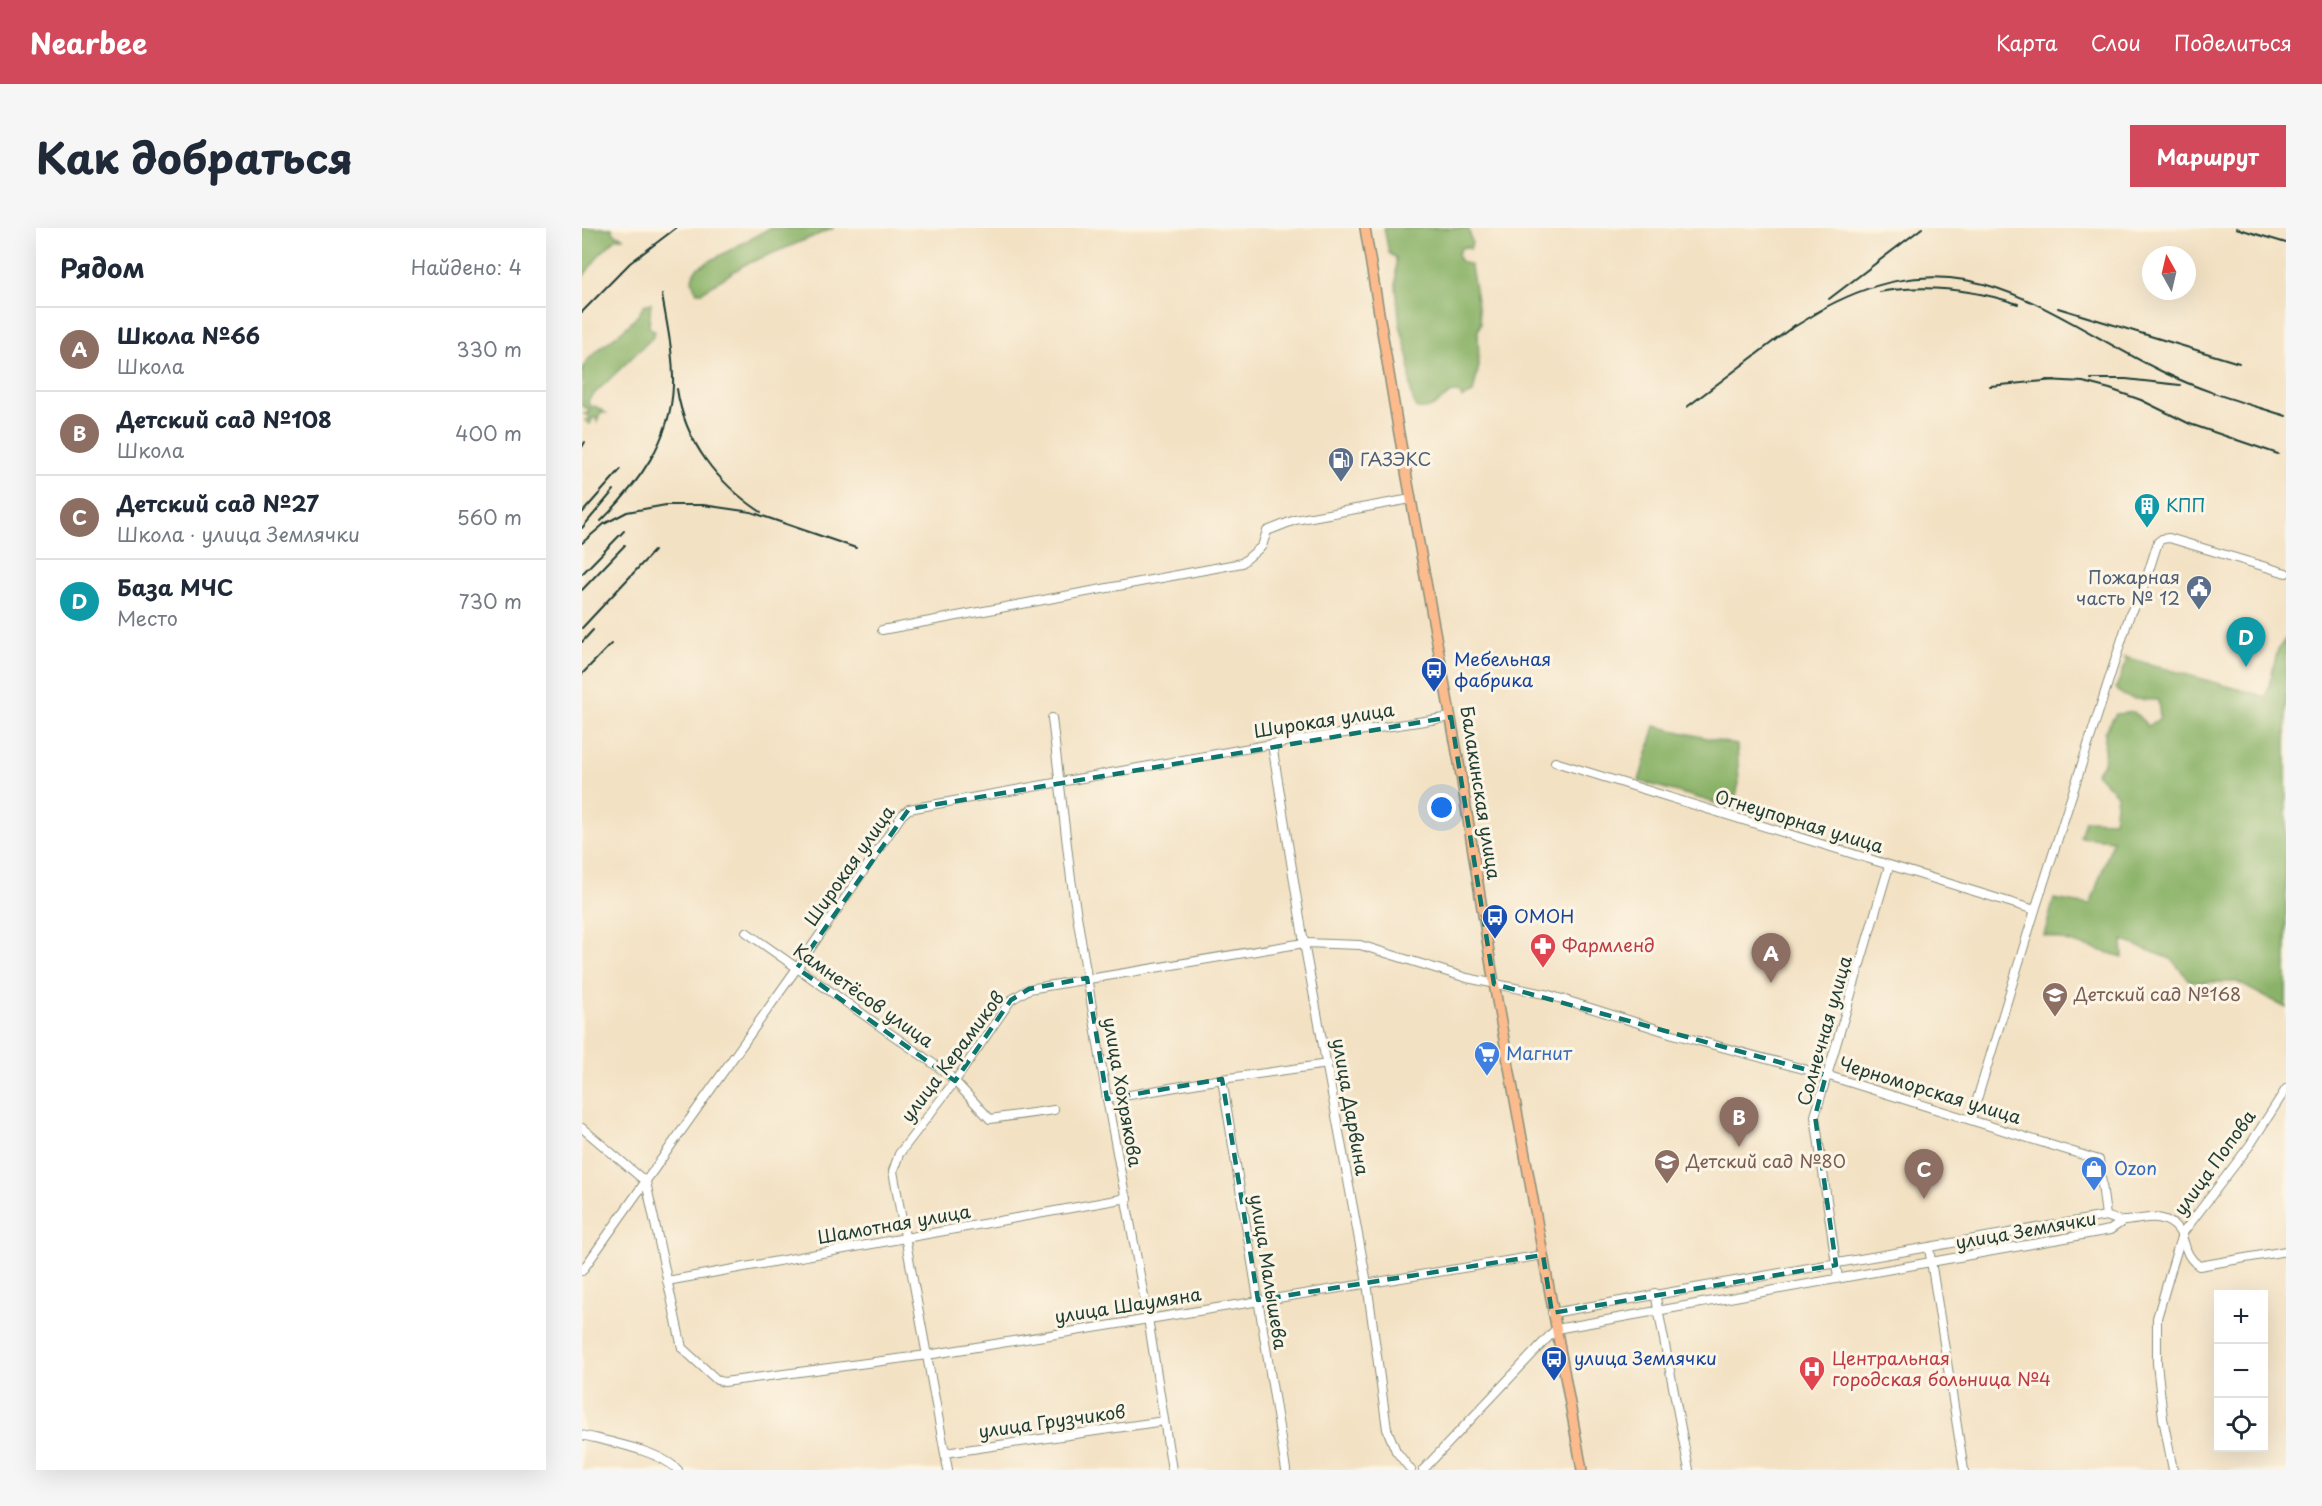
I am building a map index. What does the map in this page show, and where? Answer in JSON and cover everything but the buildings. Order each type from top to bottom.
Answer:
[{"type":"main road","name":"Балакинская улица","points":[[1365,228],[1494,984],[1582,1470]]},
{"type":"street","points":[[882,630],[1242,563],[1262,546],[1267,531],[1295,520],[1411,499]]},
{"type":"street","points":[[1971,1119],[2130,614],[2143,589],[2158,542],[2162,538],[2169,538],[2286,573]]},
{"type":"street","name":"Широкая улица","points":[[582,1271],[797,968],[902,815],[909,809],[1059,784],[1272,744],[1450,717]]},
{"type":"street","name":"улица Хохрякова","points":[[1052,718],[1071,879],[1107,1099],[1148,1318],[1172,1470]]},
{"type":"street","name":"улица Дарвина","points":[[1272,744],[1304,943],[1367,1283],[1388,1429],[1396,1451],[1411,1470]]},
{"type":"street","name":"Огнеупорная улица","points":[[1555,762],[2035,910]]},
{"type":"street","name":"Солнечная улица","points":[[1838,1278],[1815,1116],[1889,866]]},
{"type":"street","name":"Камнетёсов улица","points":[[746,932],[956,1081],[990,1119],[1054,1110]]},
{"type":"street","name":"улица Керамиков","points":[[948,1470],[893,1171],[899,1154],[956,1081],[1011,1000],[1029,989],[1304,943],[1360,945],[1494,984]]},
{"type":"street","name":"Черноморская улица","points":[[1494,984],[1549,995],[1674,1034],[1826,1075],[2099,1160],[2106,1216]]},
{"type":"street","points":[[1107,1099],[1328,1064]]},
{"type":"street","name":"улица Малышева","points":[[1222,1079],[1286,1470]]},
{"type":"street","name":"улица Попова","points":[[2173,1470],[2163,1418],[2157,1363],[2157,1318],[2182,1234],[2250,1145],[2286,1089]]},
{"type":"street","points":[[582,1128],[646,1182],[667,1281]]},
{"type":"street","name":"Шамотная улица","points":[[667,1281],[1127,1198]]},
{"type":"street","points":[[2106,1216],[2122,1222],[2155,1216],[2173,1224],[2182,1234],[2188,1258],[2199,1266],[2286,1251]]},
{"type":"street","name":"улица Землячки","points":[[1552,1313],[1655,1293],[1836,1265],[2106,1216]]},
{"type":"street","name":"улица Землячки","points":[[1556,1329],[2110,1230],[2122,1222]]},
{"type":"street","points":[[1929,1248],[1964,1470]]},
{"type":"street","name":"улица Шаумяна","points":[[667,1281],[684,1352],[717,1380],[728,1382],[927,1355],[1543,1255]]},
{"type":"street","points":[[1655,1293],[1689,1470]]},
{"type":"street","points":[[1423,1470],[1556,1329]]},
{"type":"street","name":"улица Грузчиков","points":[[945,1453],[1164,1421]]},
{"type":"street","points":[[582,1435],[655,1456],[678,1470]]},
{"type":"highlighted area","points":[[1451,717],[1494,984],[1826,1075],[1815,1116],[1836,1265],[1552,1313],[1543,1255],[1258,1300],[1222,1079],[1107,1099],[1087,978],[1029,989],[1011,1000],[955,1081],[797,968],[909,809]]},
{"type":"green space","points":[[582,228],[612,228],[613,233],[624,238],[617,238],[599,255],[582,278]]},
{"type":"green space","points":[[770,228],[834,228],[744,265],[702,292],[697,292],[692,280],[697,268]]},
{"type":"green space","points":[[1384,228],[1468,228],[1472,243],[1470,249],[1461,248],[1458,254],[1460,261],[1470,265],[1481,323],[1478,331],[1479,366],[1473,393],[1462,398],[1455,392],[1432,407],[1416,408],[1411,394],[1409,359],[1400,325],[1396,258],[1389,253]]},
{"type":"green space","points":[[651,303],[649,327],[655,331],[653,337],[588,400],[590,407],[595,406],[606,413],[600,413],[597,422],[596,418],[593,418],[590,424],[585,420],[589,419],[589,416],[584,414],[590,410],[582,406],[583,369],[594,353],[630,324],[644,305]]},
{"type":"green space","points":[[2286,638],[2286,1008],[2237,982],[2191,982],[2171,959],[2122,940],[2123,957],[2044,935],[2054,899],[2090,905],[2113,840],[2080,837],[2085,820],[2114,821],[2117,795],[2096,773],[2104,763],[2105,731],[2116,714],[2134,712],[2148,726],[2160,718],[2158,700],[2129,698],[2116,688],[2126,663],[2125,657],[2266,697],[2278,649]]},
{"type":"green space","points":[[1655,726],[1737,745],[1739,783],[1733,808],[1639,781]]},
{"type":"railway","points":[[582,312],[630,263],[676,228]]},
{"type":"railway","points":[[1829,299],[1922,228]]},
{"type":"railway","points":[[2236,228],[2286,243]]},
{"type":"railway","points":[[1815,313],[1867,289],[1914,278],[1957,279],[1998,288],[2037,305],[2180,380],[2286,416]]},
{"type":"railway","points":[[1879,292],[1914,288],[1949,289],[2018,304]]},
{"type":"railway","points":[[601,521],[640,476],[659,443],[666,425],[671,406],[673,374],[662,295]]},
{"type":"railway","points":[[2058,308],[2239,363]]},
{"type":"railway","points":[[1789,330],[1822,310]]},
{"type":"railway","points":[[1687,407],[1795,325]]},
{"type":"railway","points":[[2091,379],[2126,379],[2180,385]]},
{"type":"railway","points":[[2046,380],[2083,382],[2110,389],[2141,400],[2190,424],[2278,454]]},
{"type":"railway","points":[[1990,386],[2055,380]]},
{"type":"railway","points":[[677,389],[681,408],[695,444],[730,488],[761,512]]},
{"type":"railway","points":[[582,447],[585,442]]},
{"type":"railway","points":[[582,513],[621,469]]},
{"type":"railway","points":[[582,528],[614,490]]},
{"type":"railway","points":[[582,543],[604,524],[627,512],[666,505],[703,505],[751,512],[856,548]]},
{"type":"railway","points":[[582,574],[624,531]]},
{"type":"railway","points":[[582,590],[625,545]]},
{"type":"railway","points":[[582,628],[654,551]]},
{"type":"railway","points":[[582,642],[593,630]]},
{"type":"railway","points":[[582,674],[611,644]]},
{"type":"place","name":"ГАЗЭКС","points":[[1341,483]]},
{"type":"place","name":"КПП","points":[[2147,529]]},
{"type":"place","name":"Пожарная часть № 12","points":[[2199,611]]},
{"type":"place","name":"База МЧС","points":[[2246,667]]},
{"type":"place","name":"Мебельная фабрика","points":[[1434,693]]},
{"type":"place","name":"ОМОН","points":[[1495,940]]},
{"type":"place","name":"Фармленд","points":[[1543,969]]},
{"type":"place","name":"Школа №66","points":[[1771,983]]},
{"type":"place","name":"Детский сад №168","points":[[2055,1018]]},
{"type":"place","name":"Магнит","points":[[1487,1077]]},
{"type":"place","name":"Детский сад №108","points":[[1739,1147]]},
{"type":"place","name":"Детский сад №80","points":[[1667,1185]]},
{"type":"place","name":"Ozon","points":[[2094,1192]]},
{"type":"place","name":"Детский сад №27","points":[[1924,1199]]},
{"type":"place","name":"улица Землячки","points":[[1554,1382]]},
{"type":"place","name":"Центральная городская больница №4","points":[[1812,1392]]}]
